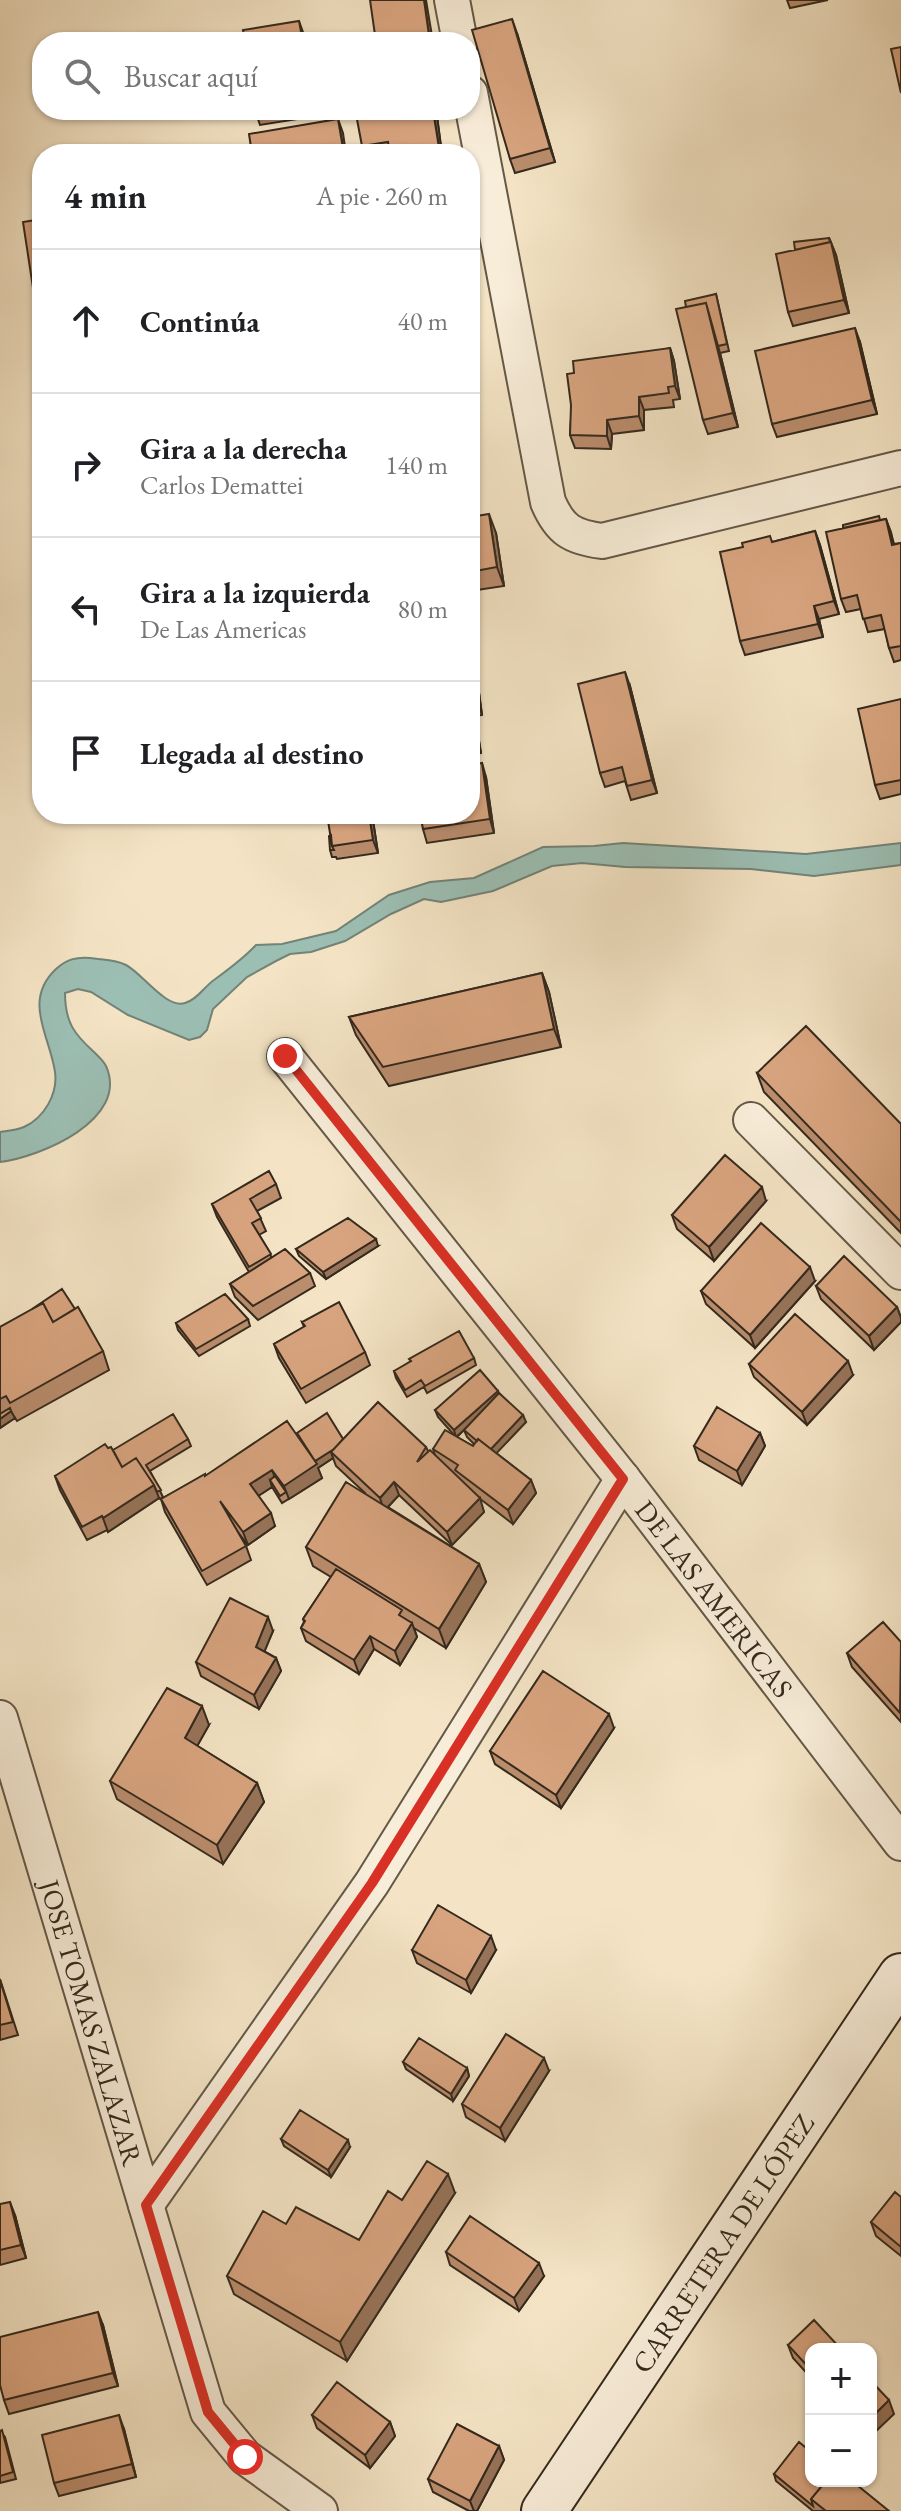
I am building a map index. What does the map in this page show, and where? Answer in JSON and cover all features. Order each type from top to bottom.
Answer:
[{"type":"main road","name":"CARRETERA DE LÓPEZ","points":[[544,2511],[901,1976]]},
{"type":"street","points":[[452,0],[458,32]]},
{"type":"street","points":[[475,120],[480,144]]},
{"type":"street","points":[[480,145],[548,502],[556,520],[577,537],[602,541],[901,468]]},
{"type":"street","name":"DE LAS AMERICAS","points":[[285,1056],[623,1479],[901,1843]]},
{"type":"street","points":[[751,1120],[901,1272]]},
{"type":"street","points":[[146,2205],[372,1883],[623,1479]]},
{"type":"street","name":"JOSE TOMAS ZALAZAR","points":[[0,1718],[208,2412],[245,2457],[320,2511]]},
{"type":"water","points":[[623,843],[806,854],[901,843],[901,865],[814,876],[751,869],[625,867],[582,863],[552,866],[493,891],[441,902],[424,899],[345,941],[311,952],[290,954],[247,977],[213,1009],[207,1030],[200,1037],[189,1040],[128,1015],[91,992],[78,989],[65,993],[72,1027],[106,1066],[110,1085],[105,1103],[94,1119],[57,1144],[0,1162],[0,1132],[31,1123],[52,1097],[55,1072],[39,1006],[46,981],[68,961],[85,958],[122,963],[170,1001],[185,1003],[256,945],[282,944],[336,931],[389,895],[430,882],[474,878],[543,847]]},
{"type":"building","points":[[370,0],[424,0],[429,32],[375,32]]},
{"type":"building","points":[[512,19],[550,148],[510,159],[480,57],[480,32],[472,30]]},
{"type":"building","points":[[299,21],[301,32],[243,32]]},
{"type":"building","points":[[901,47],[901,93],[891,49]]},
{"type":"building","points":[[338,120],[342,144],[250,144],[249,134]]},
{"type":"building","points":[[357,120],[435,120],[438,144],[362,144]]},
{"type":"building","points":[[32,221],[32,281],[23,222]]},
{"type":"building","points":[[829,238],[830,242],[795,250],[794,242]]},
{"type":"building","points":[[831,242],[844,300],[788,312],[776,254]]},
{"type":"building","points":[[716,294],[727,344],[718,346],[706,303],[686,307],[685,301]]},
{"type":"building","points":[[706,303],[733,413],[703,420],[676,309]]},
{"type":"building","points":[[855,328],[872,400],[772,424],[755,351]]},
{"type":"building","points":[[670,348],[675,386],[668,387],[669,393],[639,397],[639,416],[607,420],[607,436],[570,435],[571,405],[567,374],[574,373],[573,361]]},
{"type":"building","points":[[489,514],[497,567],[480,570],[480,515]]},
{"type":"building","points":[[879,516],[880,520],[843,528],[843,525]]},
{"type":"building","points":[[886,519],[892,545],[901,543],[901,646],[889,648],[881,615],[863,619],[857,595],[841,599],[826,532]]},
{"type":"building","points":[[815,531],[834,601],[814,606],[818,624],[740,641],[720,552],[770,536],[772,542]]},
{"type":"building","points":[[625,672],[652,780],[627,786],[622,767],[600,773],[578,684]]},
{"type":"building","points":[[901,699],[901,780],[875,785],[858,709]]},
{"type":"building","points":[[480,763],[490,819],[480,820]]},
{"type":"building","points":[[329,824],[371,824],[373,840],[332,846]]},
{"type":"building","points":[[422,824],[456,824],[423,829]]},
{"type":"building","points":[[542,973],[554,1029],[383,1067],[349,1017]]},
{"type":"building","points":[[806,1026],[901,1124],[901,1222],[757,1073]]},
{"type":"building","points":[[725,1155],[762,1187],[709,1247],[672,1215]]},
{"type":"building","points":[[269,1171],[276,1184],[250,1199],[261,1218],[252,1223],[271,1254],[249,1267],[212,1204]]},
{"type":"building","points":[[348,1218],[376,1239],[323,1272],[296,1249]]},
{"type":"building","points":[[761,1223],[810,1267],[750,1335],[701,1291]]},
{"type":"building","points":[[285,1249],[310,1273],[253,1306],[230,1284]]},
{"type":"building","points":[[844,1256],[897,1307],[869,1336],[816,1286]]},
{"type":"building","points":[[62,1289],[75,1309],[53,1322],[43,1303],[32,1309]]},
{"type":"building","points":[[225,1294],[248,1319],[196,1349],[176,1323]]},
{"type":"building","points":[[339,1302],[365,1352],[301,1389],[274,1344],[305,1326],[302,1322]]},
{"type":"building","points":[[43,1303],[53,1322],[78,1307],[103,1351],[10,1403],[6,1396],[0,1399],[0,1327]]},
{"type":"building","points":[[795,1314],[848,1361],[802,1412],[749,1364]]},
{"type":"building","points":[[459,1331],[474,1358],[425,1386],[421,1380],[405,1390],[394,1371]]},
{"type":"building","points":[[480,1370],[498,1391],[454,1430],[435,1410]]},
{"type":"building","points":[[499,1393],[523,1415],[491,1449],[464,1430]]},
{"type":"building","points":[[378,1402],[426,1447],[417,1462],[430,1450],[480,1498],[447,1532],[394,1482],[380,1498],[331,1452]]},
{"type":"building","points":[[717,1407],[760,1433],[737,1471],[694,1446]]},
{"type":"building","points":[[10,1408],[11,1411],[0,1419],[0,1414]]},
{"type":"building","points":[[327,1413],[343,1439],[315,1461],[297,1433]]},
{"type":"building","points":[[173,1414],[188,1439],[146,1465],[161,1490],[157,1492],[136,1458],[122,1467],[113,1450]]},
{"type":"building","points":[[287,1421],[317,1464],[284,1486],[272,1470],[250,1484],[271,1513],[243,1532],[220,1501],[246,1546],[202,1571],[161,1499],[205,1476]]},
{"type":"building","points":[[445,1430],[473,1446],[478,1439],[531,1480],[508,1510],[455,1470],[458,1465],[433,1449]]},
{"type":"building","points":[[105,1444],[111,1447],[122,1467],[136,1458],[154,1485],[103,1518],[82,1527],[55,1476]]},
{"type":"building","points":[[275,1476],[286,1492],[280,1496],[270,1480]]},
{"type":"building","points":[[346,1482],[479,1564],[439,1629],[306,1547]]},
{"type":"building","points":[[336,1569],[402,1610],[399,1615],[412,1623],[395,1651],[370,1636],[354,1660],[301,1628],[303,1619]]},
{"type":"building","points":[[230,1598],[268,1617],[256,1647],[276,1658],[254,1695],[196,1662]]},
{"type":"building","points":[[883,1622],[901,1642],[900,1713],[847,1653]]},
{"type":"building","points":[[543,1671],[609,1714],[556,1795],[490,1751]]},
{"type":"building","points":[[167,1688],[202,1706],[185,1738],[257,1783],[217,1845],[110,1781]]},
{"type":"building","points":[[438,1905],[491,1936],[466,1980],[412,1950]]},
{"type":"building","points":[[0,1980],[13,2022],[0,2025]]},
{"type":"building","points":[[506,2034],[544,2058],[500,2128],[462,2104]]},
{"type":"building","points":[[419,2038],[467,2068],[451,2094],[403,2062]]},
{"type":"building","points":[[300,2110],[348,2140],[328,2170],[281,2139]]},
{"type":"building","points":[[427,2161],[448,2174],[340,2342],[227,2276],[263,2211],[286,2224],[296,2207],[359,2240],[388,2191],[402,2200]]},
{"type":"building","points":[[895,2192],[901,2197],[901,2247],[871,2222]]},
{"type":"building","points":[[10,2202],[21,2245],[0,2250],[0,2204]]},
{"type":"building","points":[[470,2216],[539,2263],[514,2298],[446,2252]]},
{"type":"building","points":[[98,2312],[113,2373],[4,2400],[0,2385],[0,2337]]},
{"type":"building","points":[[814,2320],[835,2343],[805,2343],[805,2363],[788,2345]]},
{"type":"building","points":[[337,2382],[390,2422],[365,2455],[312,2415]]},
{"type":"building","points":[[877,2387],[889,2400],[877,2412]]},
{"type":"building","points":[[119,2415],[132,2464],[54,2483],[42,2435]]},
{"type":"building","points":[[457,2424],[499,2446],[470,2501],[428,2479]]},
{"type":"building","points":[[0,2431],[13,2472],[0,2476]]},
{"type":"building","points":[[799,2442],[805,2447],[805,2487],[821,2487],[811,2499],[813,2506],[774,2474]]},
{"type":"building","points":[[821,2487],[859,2487],[889,2511],[826,2511],[811,2499]]},
{"type":"route","points":[[245,2457],[208,2412],[146,2205],[372,1883],[623,1479],[285,1056]]}]
